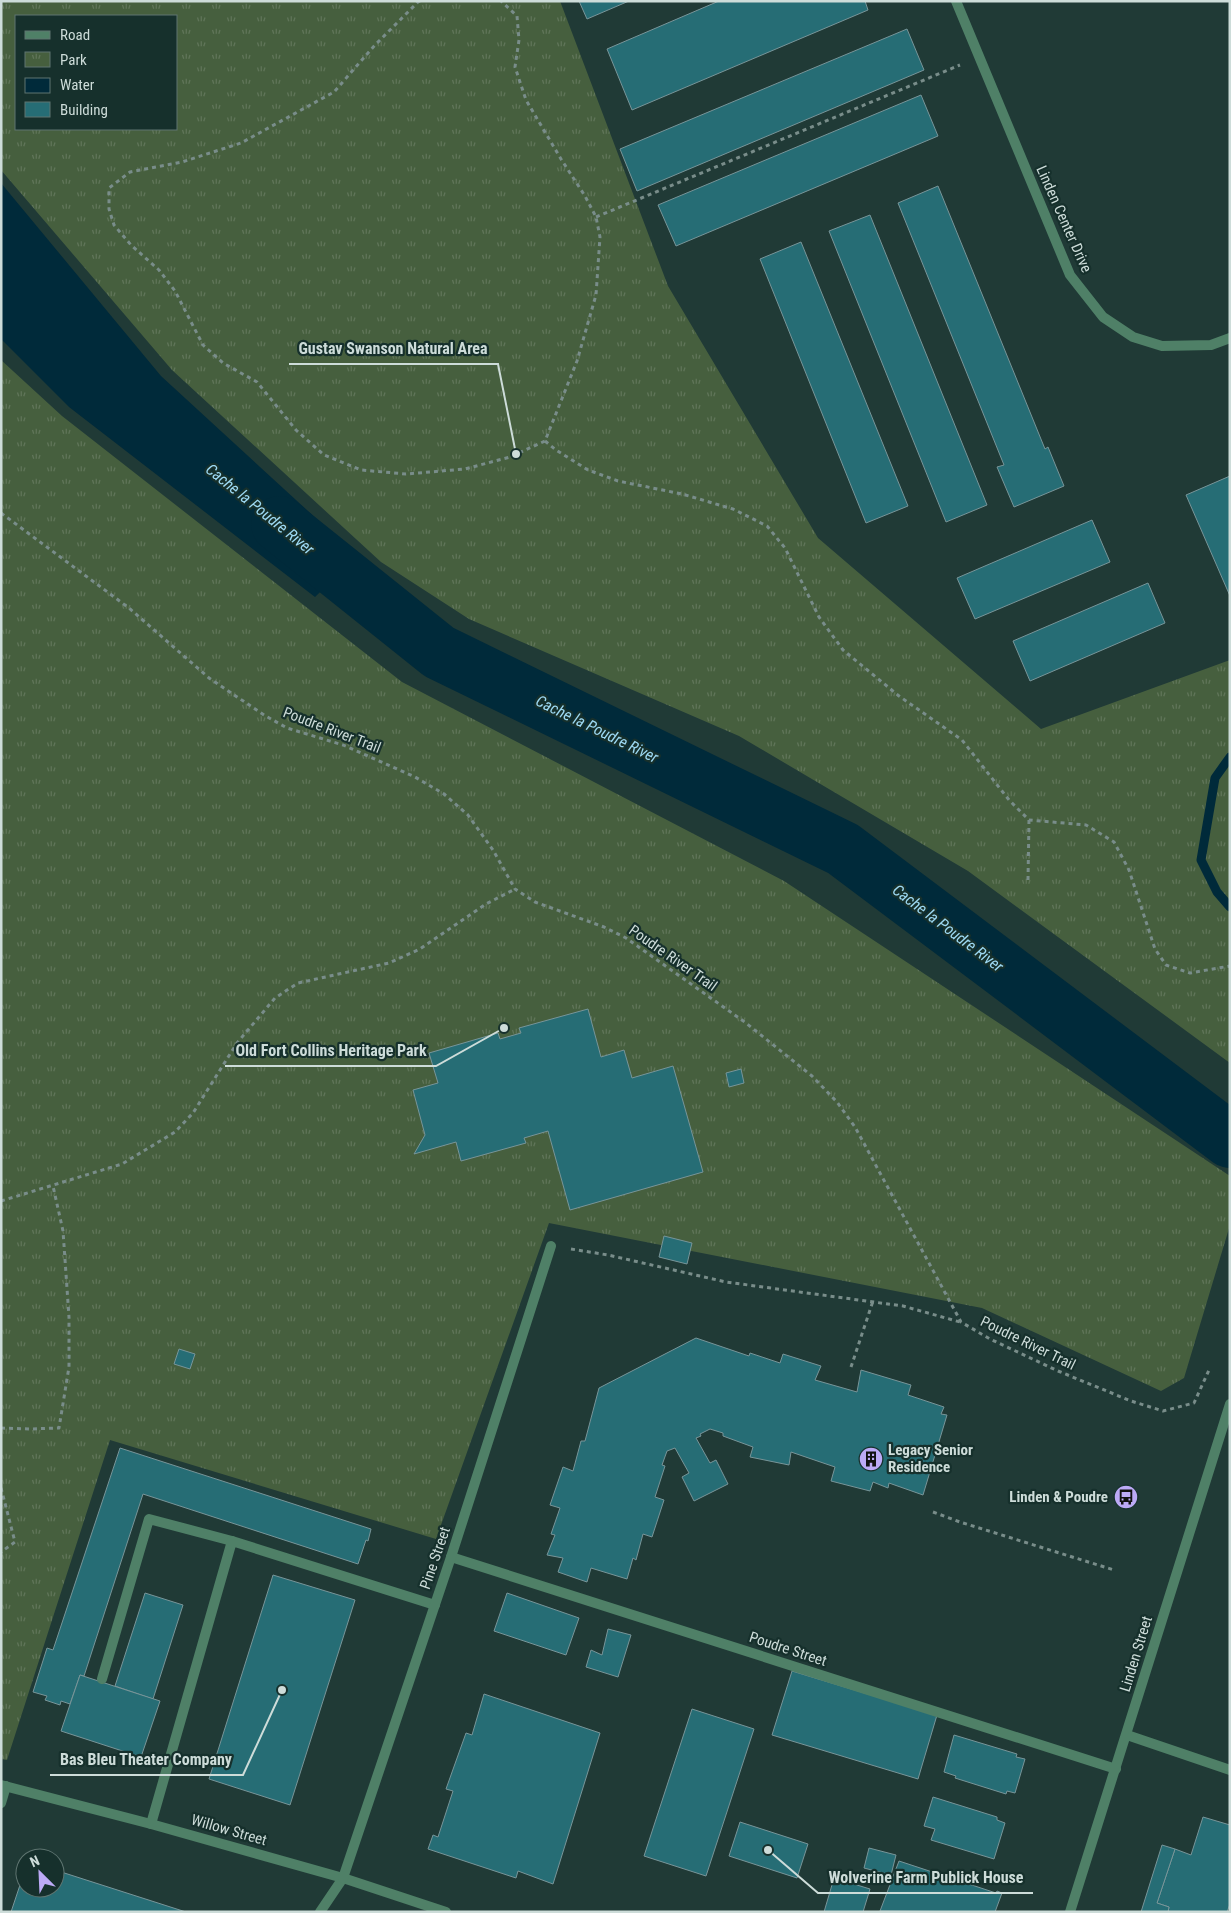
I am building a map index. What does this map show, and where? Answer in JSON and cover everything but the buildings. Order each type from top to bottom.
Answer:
[{"type":"street","name":"Linden Center Drive","points":[[956,1],[1070,275],[1103,317],[1133,337],[1162,346],[1211,345],[1230,338]]},
{"type":"street","name":"Pine Street","points":[[320,1912],[343,1878],[451,1558],[551,1246]]},
{"type":"street","name":"Linden Street","points":[[1070,1912],[1230,1404]]},
{"type":"street","points":[[102,1678],[149,1518],[232,1540],[435,1605]]},
{"type":"street","points":[[151,1824],[232,1540]]},
{"type":"street","name":"Poudre Street","points":[[451,1558],[1116,1769]]},
{"type":"street","points":[[1127,1734],[1230,1770]]},
{"type":"street","points":[[1,1803],[4,1785]]},
{"type":"street","name":"Willow Street","points":[[4,1785],[343,1878],[446,1912]]},
{"type":"path","points":[[420,1],[375,45],[334,92],[241,143],[182,162],[130,172],[109,188],[109,209],[114,226],[131,245],[160,270],[175,291],[203,345],[223,363],[257,382],[296,430],[324,455],[361,470],[406,474],[465,469],[510,457],[545,440],[577,361],[596,296],[600,237],[596,217],[526,100],[515,67],[518,40],[517,16],[501,1]]},
{"type":"path","points":[[596,217],[979,57]]},
{"type":"path","points":[[545,440],[556,450],[588,470],[618,481],[682,494],[732,510],[766,526],[785,548],[819,617],[843,650],[899,696],[962,740],[1009,800],[1029,820],[1086,825],[1114,842],[1129,870],[1155,949],[1166,965],[1190,974],[1230,966]]},
{"type":"path","name":"Poudre River Trail","points":[[1,513],[129,608],[209,678],[264,715],[287,728],[344,745],[415,777],[444,794],[468,815],[493,850],[515,889],[535,902],[604,927],[626,938],[746,1023],[812,1076],[837,1102],[855,1127],[961,1322],[990,1340],[1058,1371],[1130,1400],[1164,1411],[1194,1403],[1209,1370]]},
{"type":"path","points":[[1028,880],[1029,820]]},
{"type":"path","points":[[1,1201],[122,1164],[175,1132],[193,1112],[237,1043],[274,998],[298,983],[389,963],[420,949],[486,904],[515,889]]},
{"type":"path","points":[[1,1428],[59,1428],[69,1367],[69,1317],[63,1232],[53,1186]]},
{"type":"path","points":[[551,1246],[608,1255],[726,1282],[903,1306],[961,1322]]},
{"type":"path","points":[[851,1368],[873,1301]]},
{"type":"path","points":[[1,1488],[15,1542],[1,1552]]},
{"type":"path","points":[[933,1512],[1114,1570]]},
{"type":"green space","points":[[1,1],[560,1],[668,286],[818,538],[1041,729],[1230,660],[1230,1063],[968,871],[739,736],[469,619],[381,562],[172,370],[1,170]]},
{"type":"green space","points":[[1,360],[62,416],[402,682],[784,881],[1230,1176],[1230,1225],[1184,1378],[1161,1391],[982,1308],[549,1223],[436,1539],[110,1440],[7,1760],[1,1759]]},
{"type":"water","points":[[1,183],[161,376],[357,556],[315,597],[69,407],[1,339]]},
{"type":"waterway","name":"Cache la Poudre River","points":[[279,524],[439,652],[843,849],[1230,1140]]},
{"type":"waterway","points":[[1230,757],[1215,778],[1201,860],[1217,892],[1230,907]]},
{"type":"waterway","points":[[1226,1136],[1230,1126]]},
{"type":"place","name":"Gustav Swanson Natural Area","points":[[516,454]]},
{"type":"place","name":"Old Fort Collins Heritage Park","points":[[504,1028]]},
{"type":"place","name":"Legacy Senior Residence","points":[[871,1459]]},
{"type":"place","name":"Linden & Poudre","points":[[1126,1497]]},
{"type":"place","name":"Bas Bleu Theater Company","points":[[282,1690]]},
{"type":"place","name":"Wolverine Farm Publick House","points":[[768,1850]]}]
